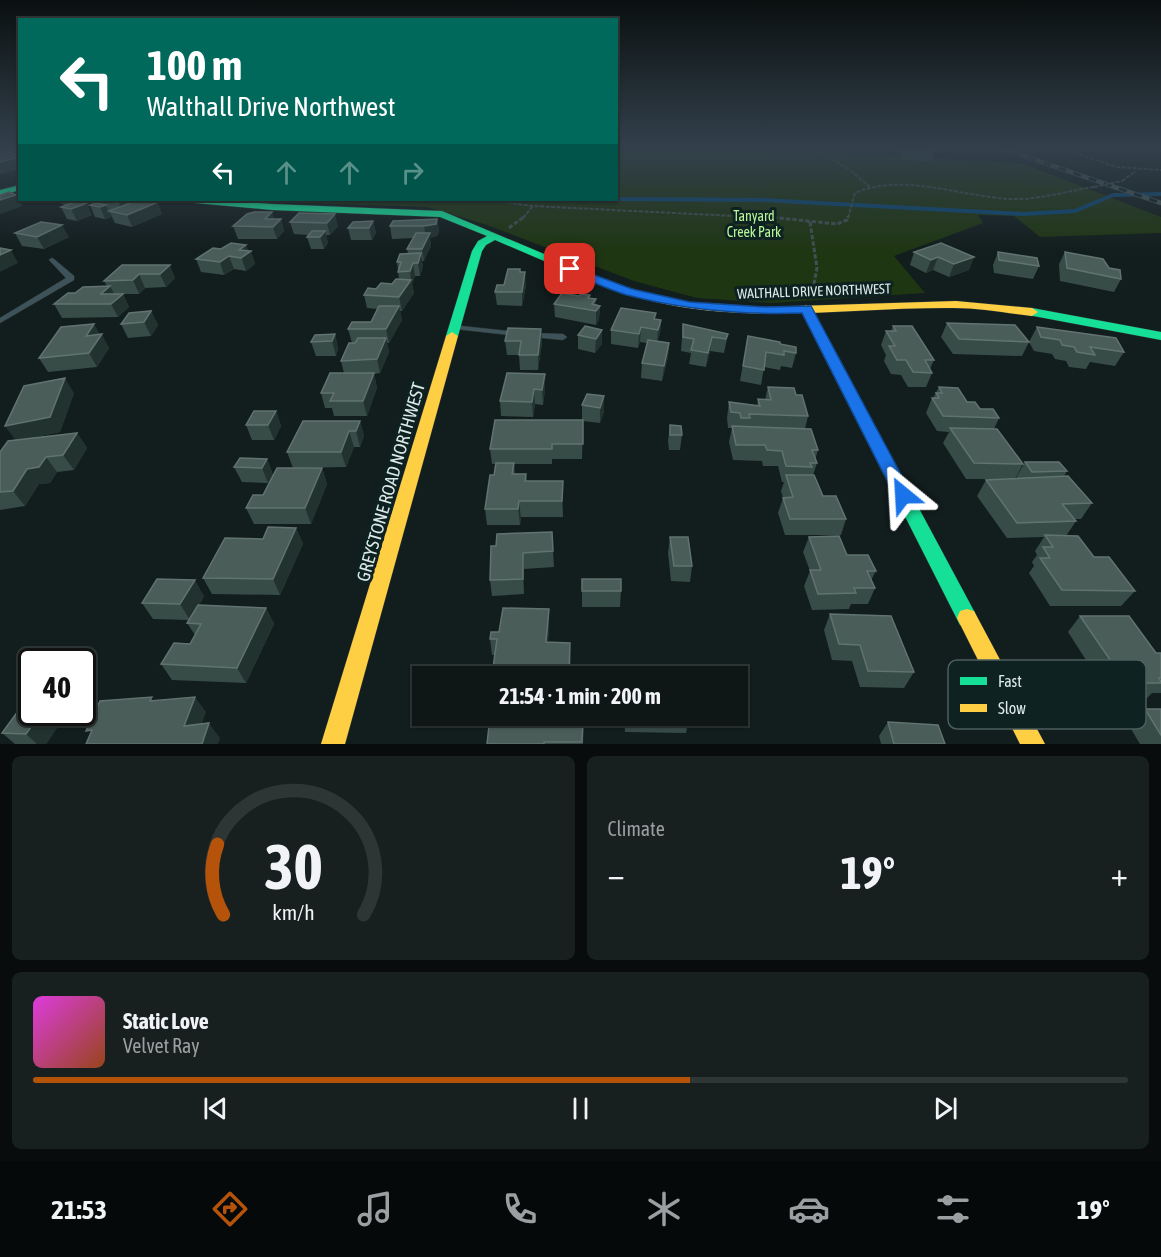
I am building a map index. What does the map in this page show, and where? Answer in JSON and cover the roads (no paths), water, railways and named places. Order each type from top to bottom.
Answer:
[{"type":"street","points":[[0,193],[18,188]]},
{"type":"street","name":"WALTHALL DRIVE NORTHWEST","points":[[206,201],[272,207],[442,214],[459,219],[493,237],[609,285],[651,298],[727,309],[806,309],[918,304],[996,307],[1096,322],[1161,336]]},
{"type":"street","name":"GREYSTONE ROAD NORTHWEST","points":[[333,744],[477,251],[482,243],[493,237]]},
{"type":"street","points":[[806,309],[989,660]]},
{"type":"street","points":[[1025,729],[1033,744]]},
{"type":"lane","points":[[0,321],[71,278],[52,260]]},
{"type":"lane","points":[[455,327],[563,337]]},
{"type":"waterway","points":[[618,199],[763,200],[1023,214],[1075,211],[1113,195],[1161,194]]},
{"type":"railway","points":[[1099,182],[1161,203]]},
{"type":"park label","name":"Tanyard Creek Park","points":[[754,224]]}]
